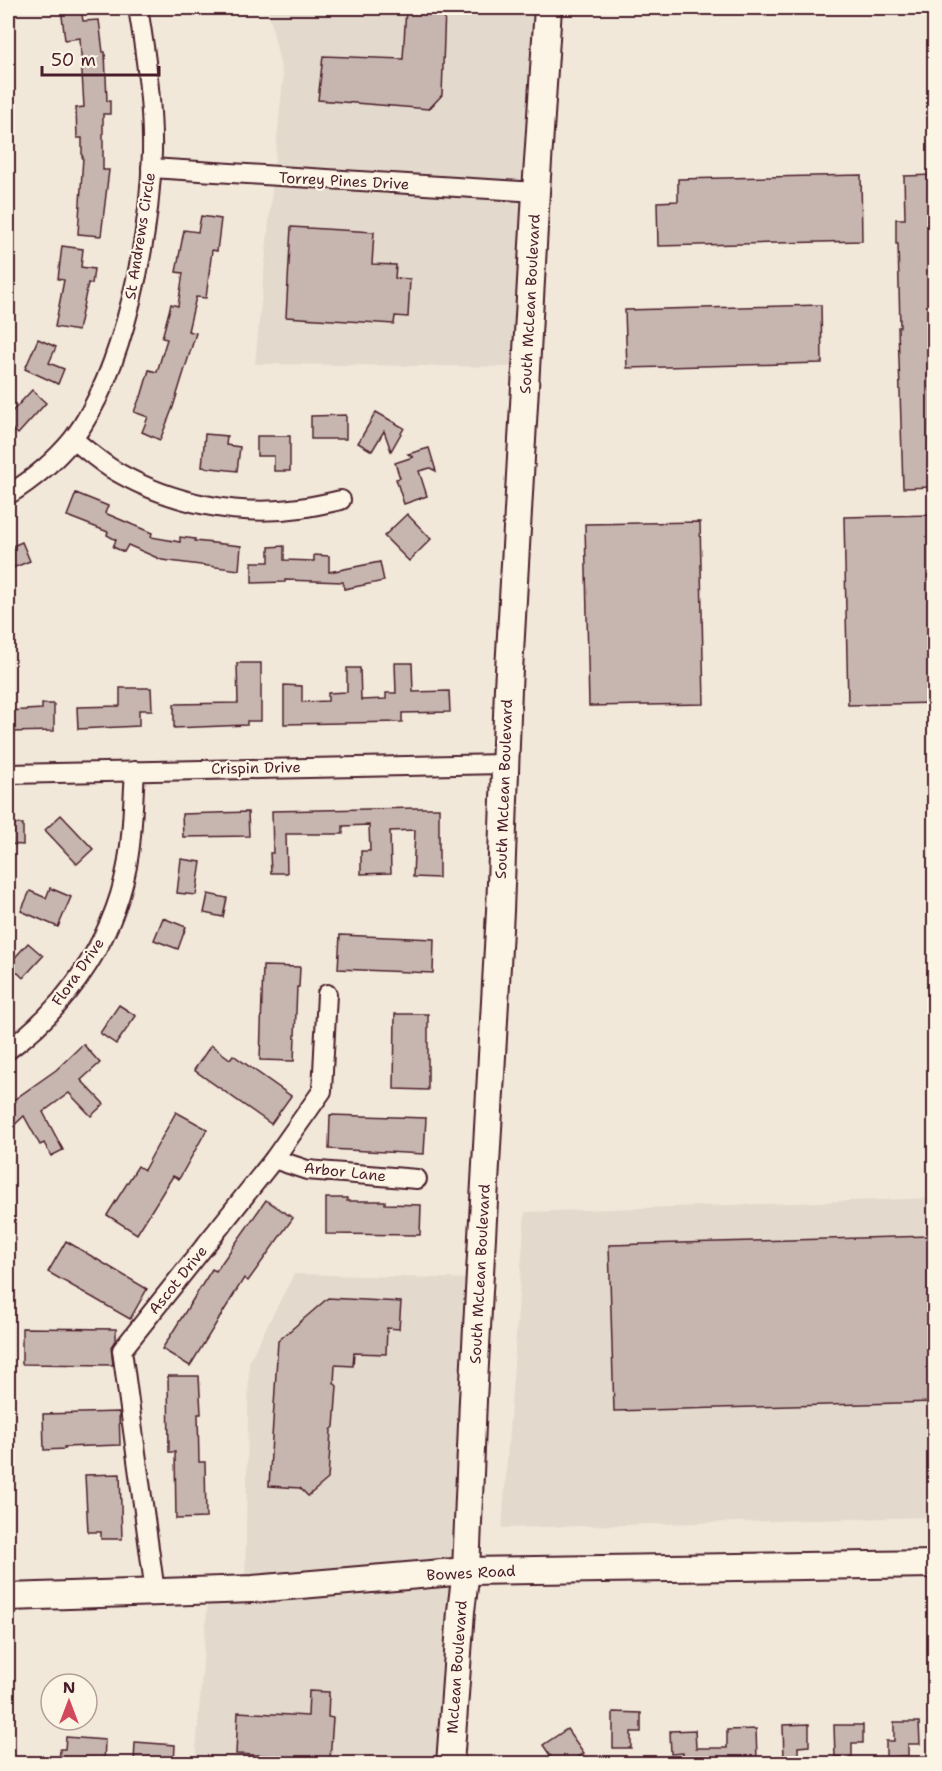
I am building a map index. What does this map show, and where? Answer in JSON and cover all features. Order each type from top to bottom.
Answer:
[{"type":"main road","name":"South McLean Boulevard","points":[[466,1571],[473,1400],[500,911],[504,764],[548,8]]},
{"type":"main road","name":"Bowes Road","points":[[8,1597],[253,1589],[466,1571],[934,1564]]},
{"type":"main road","name":"McLean Boulevard","points":[[450,1764],[466,1571]]},
{"type":"street","name":"St Andrews Circle","points":[[8,495],[35,476],[73,439],[106,380],[125,323],[138,268],[151,168],[149,89],[138,8]]},
{"type":"street","name":"Torrey Pines Drive","points":[[151,168],[536,192]]},
{"type":"street","points":[[73,439],[116,471],[174,497],[201,504],[262,511],[299,508],[341,500]]},
{"type":"street","name":"Crispin Drive","points":[[8,774],[504,764]]},
{"type":"street","name":"Flora Drive","points":[[8,1050],[61,1003],[99,948],[117,904],[129,854],[135,771]]},
{"type":"street","name":"Ascot Drive","points":[[155,1592],[122,1350],[274,1159],[322,1091],[327,994]]},
{"type":"street","name":"Arbor Lane","points":[[274,1159],[307,1170],[417,1179]]},
{"type":"shaded area","points":[[268,8],[546,8],[521,367],[255,364],[283,78]]},
{"type":"shaded area","points":[[934,1198],[934,1517],[502,1528],[525,1212]]},
{"type":"shaded area","points":[[294,1274],[475,1279],[460,1571],[245,1586],[249,1361]]},
{"type":"shaded area","points":[[459,1582],[444,1763],[195,1764],[208,1595]]},
{"type":"building","points":[[61,8],[81,8],[83,21],[99,20],[103,52],[105,52],[107,101],[110,101],[110,114],[103,114],[103,170],[109,170],[101,236],[78,234],[83,157],[82,138],[77,138],[76,108],[84,107],[80,38],[65,40]]},
{"type":"building","points":[[406,8],[445,8],[442,95],[429,109],[318,100],[323,56],[403,59]]},
{"type":"building","points":[[861,175],[862,241],[658,246],[657,202],[678,201],[678,179]]},
{"type":"building","points":[[934,175],[934,487],[903,488],[896,219],[905,219],[904,176]]},
{"type":"building","points":[[201,216],[221,219],[217,251],[212,250],[206,298],[196,297],[188,331],[196,333],[160,440],[142,432],[148,417],[134,412],[149,370],[157,372],[167,339],[162,338],[171,304],[178,306],[183,273],[176,272],[184,230],[198,232]]},
{"type":"building","points":[[291,227],[374,232],[372,264],[396,265],[395,278],[410,279],[408,317],[395,316],[394,324],[286,317]]},
{"type":"building","points":[[62,246],[83,249],[81,267],[94,269],[92,284],[88,283],[78,331],[55,327],[64,280],[58,279]]},
{"type":"building","points":[[821,305],[822,363],[627,368],[625,310]]},
{"type":"building","points":[[38,339],[56,347],[49,363],[64,369],[58,384],[25,369]]},
{"type":"building","points":[[32,390],[46,403],[18,434],[8,425],[8,416]]},
{"type":"building","points":[[376,412],[404,428],[391,451],[384,431],[372,451],[358,443]]},
{"type":"building","points":[[346,415],[346,439],[311,439],[311,416]]},
{"type":"building","points":[[205,434],[227,436],[226,445],[240,447],[237,471],[202,467]]},
{"type":"building","points":[[257,436],[290,436],[290,471],[274,471],[274,456],[257,456]]},
{"type":"building","points":[[429,448],[436,471],[430,468],[419,471],[427,496],[404,504],[396,479],[400,478],[395,463],[413,457],[408,454]]},
{"type":"building","points":[[76,493],[108,506],[105,513],[152,533],[151,537],[180,542],[180,537],[241,546],[239,570],[162,560],[128,545],[124,552],[113,547],[116,540],[107,535],[108,532],[67,516]]},
{"type":"building","points":[[407,514],[431,539],[409,561],[384,536]]},
{"type":"building","points":[[930,515],[934,703],[848,705],[844,517]]},
{"type":"building","points":[[700,522],[704,704],[589,706],[585,524]]},
{"type":"building","points":[[22,542],[30,561],[8,570],[8,548]]},
{"type":"building","points":[[284,546],[284,560],[314,561],[314,555],[329,556],[329,572],[380,562],[384,581],[344,589],[343,582],[285,580],[285,582],[252,583],[252,562],[269,562],[269,547]]},
{"type":"building","points":[[237,663],[261,663],[261,721],[247,721],[247,725],[174,728],[174,704],[238,703]]},
{"type":"building","points":[[395,663],[412,663],[413,692],[449,691],[450,712],[402,713],[402,722],[284,724],[284,685],[302,686],[302,702],[328,701],[328,693],[347,692],[347,668],[360,668],[361,700],[386,699],[386,693],[396,693]]},
{"type":"building","points":[[120,688],[151,688],[152,710],[139,710],[139,726],[78,729],[77,707],[120,706]]},
{"type":"building","points":[[42,704],[54,704],[54,731],[8,732],[8,711],[42,709]]},
{"type":"building","points":[[439,808],[439,878],[413,877],[415,830],[390,831],[391,873],[361,874],[361,851],[370,851],[369,825],[343,826],[343,834],[286,834],[287,873],[271,873],[272,811]]},
{"type":"building","points":[[248,812],[249,836],[183,837],[182,814]]},
{"type":"building","points":[[61,815],[93,849],[77,864],[45,830]]},
{"type":"building","points":[[8,824],[23,824],[23,845],[8,844]]},
{"type":"building","points":[[181,859],[201,862],[196,895],[177,893]]},
{"type":"building","points":[[50,888],[71,897],[58,927],[21,911],[30,891],[46,898]]},
{"type":"building","points":[[208,894],[227,898],[223,917],[204,913]]},
{"type":"building","points":[[163,918],[186,927],[178,949],[154,940]]},
{"type":"building","points":[[340,935],[434,939],[433,973],[338,969]]},
{"type":"building","points":[[28,943],[43,956],[23,978],[9,964]]},
{"type":"building","points":[[263,966],[300,967],[294,1061],[260,1060]]},
{"type":"building","points":[[119,1005],[136,1016],[116,1044],[100,1033]]},
{"type":"building","points":[[395,1014],[428,1014],[428,1090],[394,1089]]},
{"type":"building","points":[[83,1044],[100,1063],[81,1080],[104,1104],[91,1116],[69,1093],[43,1112],[63,1150],[51,1156],[44,1143],[40,1145],[24,1116],[8,1131],[8,1104],[56,1070]]},
{"type":"building","points":[[211,1045],[230,1059],[233,1055],[291,1096],[271,1124],[194,1070]]},
{"type":"building","points":[[176,1112],[207,1129],[179,1179],[173,1176],[137,1234],[107,1215],[138,1166],[144,1170]]},
{"type":"building","points":[[330,1115],[426,1118],[424,1154],[329,1149]]},
{"type":"building","points":[[326,1198],[421,1205],[420,1235],[326,1234]]},
{"type":"building","points":[[266,1200],[293,1218],[248,1281],[244,1278],[190,1366],[162,1349],[212,1269],[216,1271]]},
{"type":"building","points":[[930,1236],[934,1402],[614,1411],[609,1245]]},
{"type":"building","points":[[66,1241],[147,1289],[130,1319],[48,1272]]},
{"type":"building","points":[[328,1298],[401,1302],[399,1329],[387,1328],[386,1354],[354,1353],[353,1366],[335,1365],[334,1383],[337,1386],[328,1479],[308,1496],[300,1488],[269,1486],[278,1341]]},
{"type":"building","points":[[22,1328],[116,1329],[116,1339],[111,1347],[113,1365],[22,1364]]},
{"type":"building","points":[[168,1376],[199,1376],[201,1414],[198,1414],[199,1462],[205,1462],[206,1518],[176,1519],[175,1452],[169,1452]]},
{"type":"building","points":[[119,1412],[120,1445],[44,1450],[43,1414]]},
{"type":"building","points":[[120,1474],[122,1539],[101,1539],[101,1532],[88,1532],[85,1475]]},
{"type":"building","points":[[309,1691],[329,1692],[328,1717],[333,1718],[330,1759],[236,1754],[238,1712],[308,1716]]},
{"type":"building","points":[[613,1712],[641,1713],[641,1732],[631,1732],[631,1748],[613,1748]]},
{"type":"building","points":[[894,1722],[919,1722],[920,1744],[908,1744],[908,1756],[886,1757],[886,1741],[894,1741]]},
{"type":"building","points":[[809,1724],[809,1746],[798,1747],[798,1759],[784,1760],[783,1725]]},
{"type":"building","points":[[834,1725],[863,1725],[863,1743],[852,1743],[852,1757],[835,1757]]},
{"type":"building","points":[[567,1729],[584,1753],[569,1764],[556,1764],[543,1745]]},
{"type":"building","points":[[756,1729],[757,1759],[705,1760],[705,1764],[683,1764],[683,1753],[671,1754],[670,1731],[695,1730],[696,1748],[727,1748],[727,1730]]},
{"type":"building","points":[[66,1737],[105,1740],[104,1764],[59,1764],[60,1749],[65,1749]]},
{"type":"building","points":[[135,1742],[175,1745],[174,1764],[134,1764]]}]
